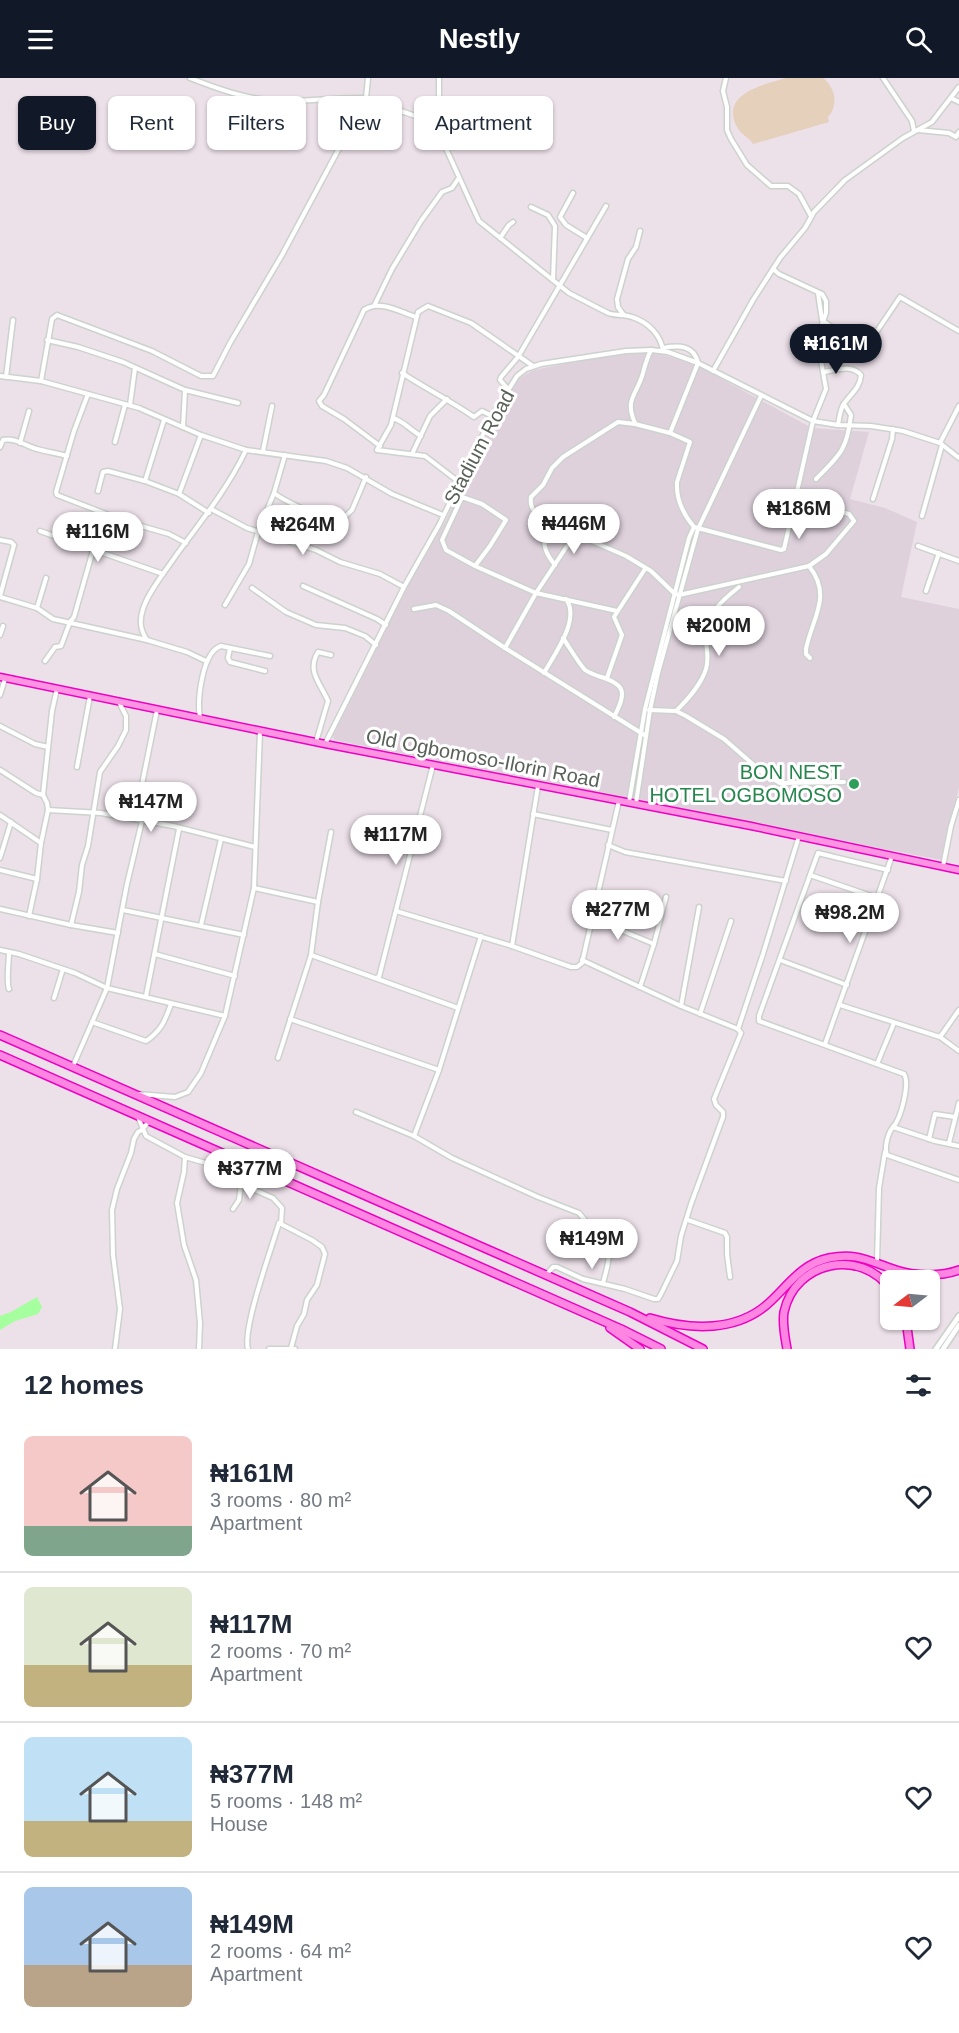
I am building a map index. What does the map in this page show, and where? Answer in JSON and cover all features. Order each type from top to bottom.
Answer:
[{"type":"highway","name":"Old Ogbomoso-Ilorin Road","points":[[3,678],[959,870]]},
{"type":"highway","points":[[0,1035],[630,1312],[703,1349]]},
{"type":"highway","points":[[0,1055],[662,1349]]},
{"type":"highway","points":[[630,1312],[675,1326],[701,1327],[728,1324],[754,1313],[770,1302],[798,1272],[818,1261],[850,1256],[920,1275],[959,1270]]},
{"type":"highway","points":[[787,1349],[783,1324],[784,1311],[794,1290],[811,1273],[832,1265],[854,1265],[874,1271],[880,1278]]},
{"type":"highway","points":[[593,1317],[640,1349]]},
{"type":"highway","points":[[907,1330],[910,1349]]},
{"type":"street","points":[[190,78],[218,90],[261,99],[295,101],[318,99]]},
{"type":"street","points":[[366,96],[368,78]]},
{"type":"street","points":[[439,78],[439,96]]},
{"type":"street","points":[[726,78],[723,92],[728,130],[747,165],[771,186],[788,186],[799,194],[812,216]]},
{"type":"street","points":[[884,78],[916,130]]},
{"type":"street","points":[[713,371],[753,300],[812,216],[845,180],[916,130],[932,122],[959,87]]},
{"type":"street","points":[[951,98],[959,102]]},
{"type":"street","points":[[916,130],[949,133],[956,136],[959,132]]},
{"type":"street","points":[[40,381],[52,319],[57,315],[152,351],[201,376],[213,376],[282,255],[337,150]]},
{"type":"street","points":[[447,150],[479,221],[580,299],[608,313],[623,315],[649,325],[663,350],[678,345],[694,353],[698,363],[670,433]]},
{"type":"street","points":[[380,446],[319,402],[360,316],[364,310],[375,304],[392,268],[421,221],[442,192],[456,184],[458,178]]},
{"type":"street","points":[[553,221],[560,218],[573,193]]},
{"type":"street","points":[[508,389],[501,381],[501,377],[518,357],[606,206]]},
{"type":"street","points":[[531,207],[548,215],[555,226],[553,280]]},
{"type":"street","points":[[560,218],[566,225],[587,238]]},
{"type":"street","points":[[500,238],[513,222]]},
{"type":"street","points":[[623,315],[618,307],[617,299],[628,259],[639,240],[640,231]]},
{"type":"street","points":[[555,565],[545,551],[541,523],[532,511],[531,497],[543,485],[552,468],[582,443],[618,422],[670,433],[690,441],[676,489],[682,509],[696,528],[784,549],[813,421],[826,389],[817,338],[826,313],[826,302],[822,294],[773,269]]},
{"type":"street","points":[[822,320],[859,347],[867,346],[900,297],[959,331]]},
{"type":"street","points":[[375,304],[416,316]]},
{"type":"street","points":[[459,482],[427,457],[378,451],[393,418],[418,312],[425,307],[437,308],[471,323],[534,367]]},
{"type":"street","points":[[6,377],[13,320]]},
{"type":"street","points":[[47,340],[78,346],[185,390],[238,403]]},
{"type":"street","points":[[635,424],[630,412],[631,396],[643,373],[644,363],[651,350]]},
{"type":"street","name":"Stadium Road","points":[[326,744],[492,416],[517,376],[534,367],[562,360],[626,351],[663,350],[698,363],[813,421],[893,429],[941,444],[959,458]]},
{"type":"street","points":[[115,442],[127,405],[135,368]]},
{"type":"street","points":[[824,372],[848,368],[860,372],[861,382],[856,392],[844,404],[838,425]]},
{"type":"street","points":[[402,373],[474,417],[482,411],[492,416]]},
{"type":"street","points":[[0,376],[40,381],[127,405],[201,435],[246,450],[326,461],[347,468],[392,494],[443,515]]},
{"type":"street","points":[[183,427],[185,390]]},
{"type":"street","points":[[88,394],[67,456],[57,495],[127,522],[169,534],[186,543]]},
{"type":"street","points":[[633,803],[640,733],[696,528],[761,396]]},
{"type":"street","points":[[412,454],[433,412],[447,399]]},
{"type":"street","points":[[816,479],[845,446],[851,415],[844,404]]},
{"type":"street","points":[[263,451],[272,406]]},
{"type":"street","points":[[922,516],[941,444],[959,406]]},
{"type":"street","points":[[20,443],[29,411]]},
{"type":"street","points":[[393,418],[403,422],[407,428],[421,436]]},
{"type":"street","points":[[145,481],[165,420]]},
{"type":"street","points":[[873,499],[893,429]]},
{"type":"street","points":[[179,494],[201,435]]},
{"type":"street","points":[[0,447],[2,439],[67,456]]},
{"type":"street","points":[[147,640],[141,629],[143,606],[163,574],[210,511],[246,450]]},
{"type":"street","points":[[225,605],[249,564],[285,455]]},
{"type":"street","points":[[98,490],[105,471],[145,481],[179,494],[210,511],[258,532],[306,546],[340,562],[380,574],[404,587]]},
{"type":"street","points":[[274,493],[331,520],[340,521],[352,510],[366,477]]},
{"type":"street","points":[[475,566],[506,520],[482,504],[462,497],[442,540],[446,549],[475,566],[536,593],[616,611]]},
{"type":"street","points":[[677,594],[809,566],[826,554],[854,521],[849,514],[796,501]]},
{"type":"street","points":[[40,531],[163,574]]},
{"type":"street","points":[[504,648],[536,593],[573,537],[580,536],[626,556],[651,570],[677,594]]},
{"type":"street","points":[[0,540],[11,542],[14,545],[0,597],[37,608],[53,619],[147,640],[187,652],[206,661]]},
{"type":"street","points":[[918,546],[959,561]]},
{"type":"street","points":[[45,661],[55,647],[61,646],[74,617],[93,550]]},
{"type":"street","points":[[926,591],[939,554]]},
{"type":"street","points":[[809,566],[820,586],[820,606],[806,649],[806,654],[810,658]]},
{"type":"street","points":[[607,678],[622,635],[614,617],[616,611],[645,568]]},
{"type":"street","points":[[37,608],[46,578]]},
{"type":"street","points":[[303,586],[378,619],[386,625]]},
{"type":"street","points":[[676,711],[702,679],[707,668],[709,654],[706,627],[713,612],[739,587]]},
{"type":"street","points":[[252,588],[286,612],[316,625],[345,628],[365,636],[376,645]]},
{"type":"street","points":[[544,673],[563,638],[572,611],[566,598]]},
{"type":"street","points":[[414,609],[436,605],[449,611],[646,736]]},
{"type":"street","points":[[74,617],[78,624]]},
{"type":"street","points":[[0,634],[3,626]]},
{"type":"street","points":[[563,638],[587,672],[607,678],[620,686],[623,701],[614,717]]},
{"type":"street","points":[[200,718],[198,701],[206,661],[218,646],[270,656]]},
{"type":"street","points":[[230,648],[228,658],[231,662],[265,671]]},
{"type":"street","points":[[316,742],[328,699],[317,681],[313,664],[318,652],[331,655]]},
{"type":"street","points":[[0,695],[3,678]]},
{"type":"street","points":[[29,916],[48,810],[43,795],[57,689]]},
{"type":"street","points":[[77,767],[90,696]]},
{"type":"street","points":[[71,925],[79,892],[82,865],[88,846],[100,772],[126,730],[126,716],[119,701]]},
{"type":"street","points":[[135,819],[157,710]]},
{"type":"street","points":[[647,710],[676,711],[724,739],[771,779],[780,783],[844,782]]},
{"type":"street","points":[[633,803],[646,736],[647,710]]},
{"type":"street","points":[[0,726],[35,744],[48,747]]},
{"type":"street","points":[[136,1095],[175,1097],[188,1092],[201,1073],[225,1016],[254,888],[260,731]]},
{"type":"street","points":[[378,978],[433,764]]},
{"type":"street","points":[[0,770],[43,795]]},
{"type":"street","points":[[512,946],[538,785]]},
{"type":"street","points":[[943,867],[959,800]]},
{"type":"street","points":[[396,911],[481,936],[571,967],[580,965],[619,801]]},
{"type":"street","points":[[48,810],[135,819],[255,847]]},
{"type":"street","points":[[533,814],[612,830]]},
{"type":"street","points":[[0,815],[41,843]]},
{"type":"street","points":[[73,1067],[107,988],[142,821]]},
{"type":"street","points":[[0,858],[2,845],[11,822]]},
{"type":"street","points":[[146,996],[179,829]]},
{"type":"street","points":[[278,1058],[311,955],[331,832]]},
{"type":"street","points":[[738,1029],[799,837]]},
{"type":"street","points":[[201,926],[221,839]]},
{"type":"street","points":[[608,845],[625,852],[786,881]]},
{"type":"street","points":[[877,1262],[879,1188],[890,1130],[899,1119],[907,1077],[759,1021],[759,1016],[816,855],[820,852],[888,870]]},
{"type":"street","points":[[824,1045],[892,856]]},
{"type":"street","points":[[0,870],[37,879]]},
{"type":"street","points":[[810,875],[878,898]]},
{"type":"street","points":[[254,888],[318,902]]},
{"type":"street","points":[[640,987],[666,897]]},
{"type":"street","points":[[681,1006],[699,907]]},
{"type":"street","points":[[0,909],[118,933]]},
{"type":"street","points":[[123,910],[244,935]]},
{"type":"street","points":[[592,918],[654,944]]},
{"type":"street","points":[[700,1014],[731,921]]},
{"type":"street","points":[[414,1136],[439,1070],[481,936]]},
{"type":"street","points":[[0,950],[63,969],[107,988],[225,1016]]},
{"type":"street","points":[[9,952],[7,984],[9,989]]},
{"type":"street","points":[[155,954],[235,976]]},
{"type":"street","points":[[311,955],[458,1008]]},
{"type":"street","points":[[547,1275],[553,1267],[557,1267],[583,1279],[658,1299],[677,1261],[681,1236],[723,1117],[723,1112],[714,1099],[741,1033],[738,1029],[681,1006],[582,960]]},
{"type":"street","points":[[780,960],[847,985]]},
{"type":"street","points":[[54,998],[63,969]]},
{"type":"street","points":[[92,1022],[146,1041],[158,1033],[164,1025],[171,1005]]},
{"type":"street","points":[[840,1005],[940,1037],[959,1052]]},
{"type":"street","points":[[940,1037],[959,1010]]},
{"type":"street","points":[[290,1019],[439,1070]]},
{"type":"street","points":[[877,1064],[894,1023]]},
{"type":"street","points":[[949,1143],[959,1103]]},
{"type":"street","points":[[356,1113],[414,1136],[452,1158],[579,1213],[608,1247],[610,1259],[603,1283]]},
{"type":"street","points":[[929,1138],[935,1114],[955,1117]]},
{"type":"street","points":[[137,1115],[146,1136],[185,1157],[216,1166],[242,1184],[277,1202],[282,1208],[253,1310],[246,1342],[248,1349]]},
{"type":"street","points":[[115,1349],[120,1309],[112,1209],[134,1139],[150,1121]]},
{"type":"street","points":[[893,1127],[959,1146]]},
{"type":"street","points":[[885,1152],[887,1155],[959,1180]]},
{"type":"street","points":[[185,1157],[177,1203],[184,1245],[196,1280],[200,1323],[199,1349]]},
{"type":"street","points":[[232,1209],[239,1200],[242,1184]]},
{"type":"street","points":[[688,1220],[725,1233],[730,1277]]},
{"type":"street","points":[[269,1349],[293,1349],[297,1326],[304,1314],[307,1300],[317,1284],[325,1254],[319,1245],[279,1223]]},
{"type":"street","points":[[936,1349],[959,1316]]},
{"type":"street","points":[[943,1349],[959,1325]]},
{"type":"shaded area","points":[[786,78],[823,78],[827,82],[834,96],[834,107],[828,117],[829,122],[753,144],[737,127],[733,116],[734,106],[747,92]]},
{"type":"shaded area","points":[[652,352],[690,362],[812,428],[869,432],[850,499],[885,508],[917,522],[901,597],[959,609],[959,787],[941,860],[334,740],[333,735],[413,575],[446,520],[509,388],[534,370],[614,354]]},
{"type":"shaded area","points":[[37,1297],[42,1307],[38,1314],[15,1321],[0,1330],[0,1316]]},
{"type":"place","name":"BON NEST HOTEL OGBOMOSO","points":[[854,784]]}]
